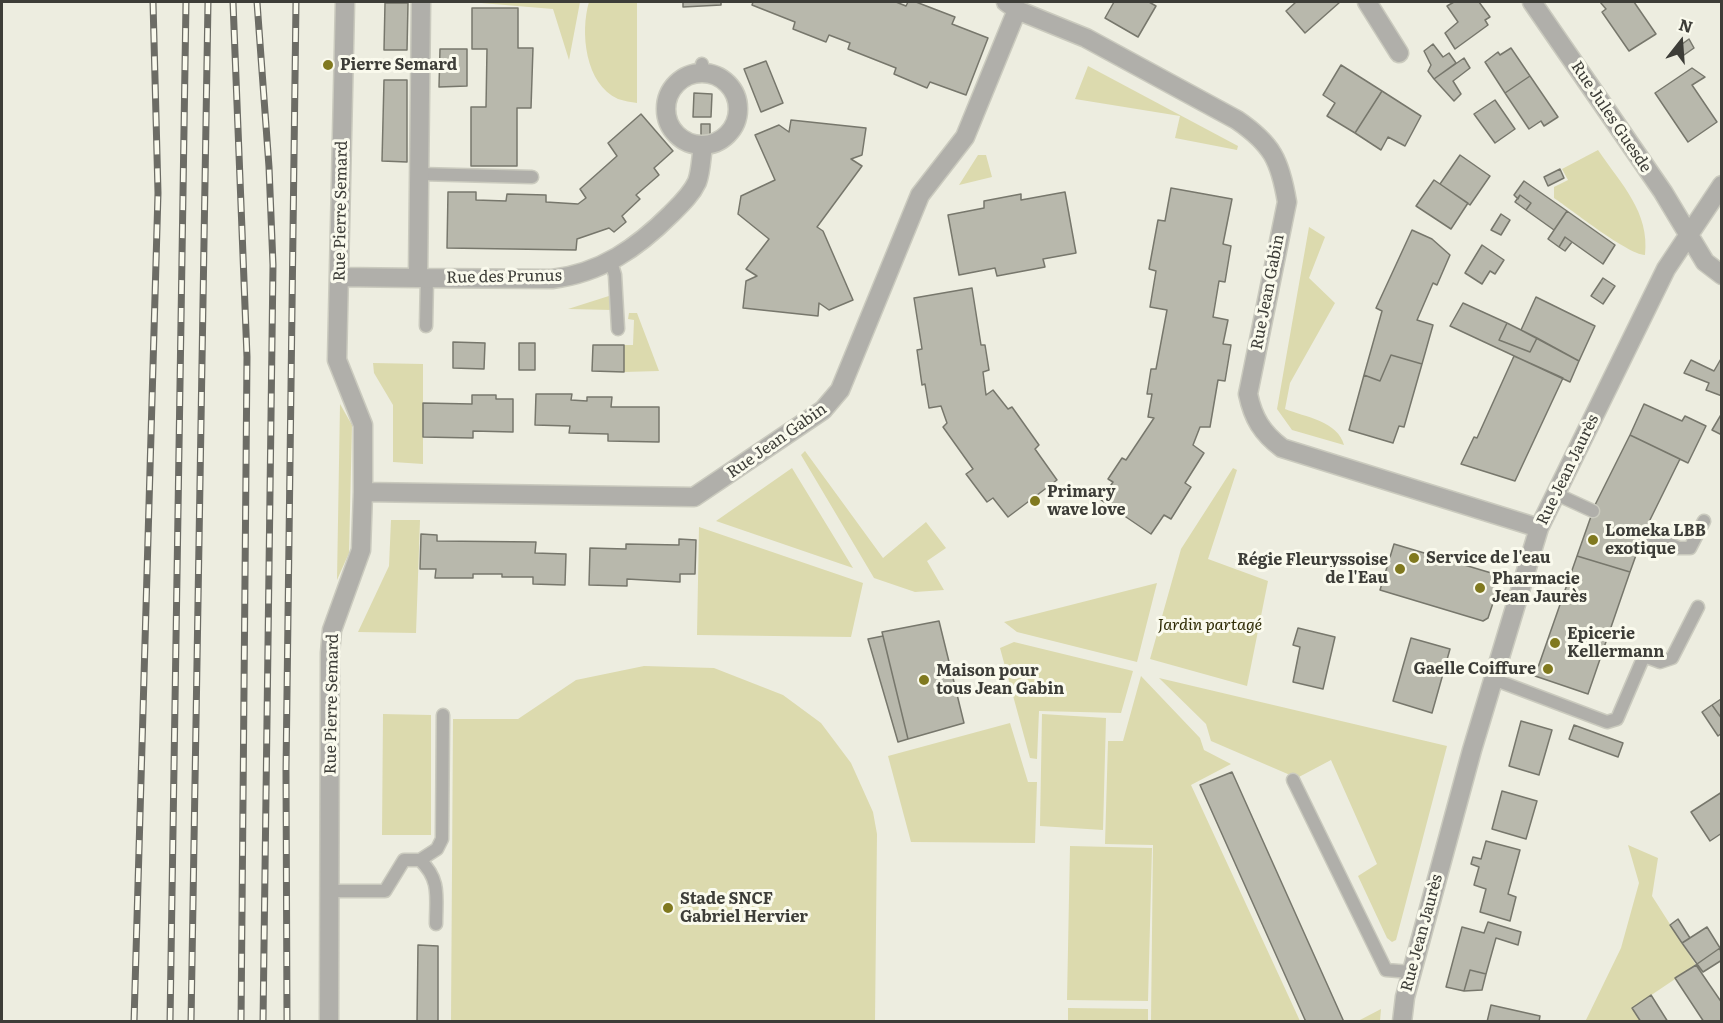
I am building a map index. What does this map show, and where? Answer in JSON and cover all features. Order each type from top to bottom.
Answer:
[{"type":"street","name":"Rue Pierre Semard","points":[[329,1022],[331,642],[332,630],[362,550],[363,492],[363,425],[337,360],[345,2]]},
{"type":"street","points":[[421,2],[420,174],[423,278]]},
{"type":"street","points":[[1367,2],[1400,53]]},
{"type":"street","name":"Rue Jules Guesde","points":[[1532,2],[1663,192],[1705,262],[1722,275]]},
{"type":"street","name":"Rue Jean Gabin","points":[[363,492],[694,497],[823,410],[840,390],[920,195],[965,137],[1012,6],[1086,38],[1236,120],[1258,134],[1277,160],[1282,172],[1287,202],[1248,393],[1252,411],[1265,435],[1282,448],[1539,528]]},
{"type":"street","points":[[702,69],[715,75],[734,91],[739,116],[734,128],[726,137],[715,144],[703,146],[682,140],[674,132],[666,111],[667,100],[679,81],[702,69]]},
{"type":"street","name":"Rue des Prunus","points":[[340,277],[552,279],[571,276],[611,262],[651,235],[686,199],[698,179],[703,146]]},
{"type":"street","name":"Rue Jean Jaurès","points":[[1402,1022],[1411,972],[1493,679],[1539,528],[1663,276],[1722,185]]},
{"type":"lane","points":[[420,174],[531,177]]},
{"type":"lane","points":[[611,262],[615,274],[618,329]]},
{"type":"lane","points":[[423,278],[426,326]]},
{"type":"lane","points":[[1556,494],[1593,511]]},
{"type":"lane","points":[[1644,533],[1679,548],[1690,548],[1704,520]]},
{"type":"lane","points":[[1493,679],[1607,722],[1617,719],[1644,656],[1660,662],[1672,657],[1698,607]]},
{"type":"lane","points":[[329,891],[385,891],[404,860],[420,860],[437,849],[442,839],[443,715]]},
{"type":"lane","points":[[1293,780],[1386,970],[1411,972]]},
{"type":"lane","points":[[420,860],[436,880],[435,924]]},
{"type":"green space","points":[[469,2],[580,2],[569,60],[553,9]]},
{"type":"green space","points":[[589,2],[637,2],[637,103],[618,99],[607,92],[598,82],[592,70],[585,28]]},
{"type":"green space","points":[[1088,66],[1238,146],[1237,150],[1175,138],[1180,116],[1075,99]]},
{"type":"green space","points":[[1598,150],[1632,199],[1638,212],[1643,225],[1645,255],[1613,240],[1554,198],[1554,187],[1568,180],[1562,169]]},
{"type":"green space","points":[[978,155],[986,155],[992,177],[959,185]]},
{"type":"green space","points":[[1309,227],[1325,237],[1309,278],[1335,303],[1290,383],[1285,409],[1328,425],[1341,437],[1344,445],[1292,430],[1277,409]]},
{"type":"green space","points":[[612,295],[612,310],[568,309]]},
{"type":"green space","points":[[629,313],[637,313],[659,371],[624,372],[624,345],[633,345],[634,320],[628,319]]},
{"type":"green space","points":[[373,363],[423,364],[423,464],[393,462],[393,405],[374,373]]},
{"type":"green space","points":[[340,404],[352,425],[349,553],[337,580]]},
{"type":"green space","points":[[805,451],[883,558],[926,522],[946,548],[927,561],[944,590],[915,592],[874,578],[801,455]]},
{"type":"green space","points":[[792,468],[853,568],[716,521]]},
{"type":"green space","name":"Jardin partagé","points":[[1233,468],[1237,470],[1208,559],[1268,581],[1247,686],[1150,659],[1181,549]]},
{"type":"green space","points":[[391,520],[420,520],[416,633],[358,632],[389,566]]},
{"type":"green space","points":[[699,527],[863,583],[851,637],[697,635]]},
{"type":"green space","points":[[1157,583],[1137,662],[1017,632],[1004,622]]},
{"type":"green space","points":[[1014,642],[1133,671],[1121,713],[1039,711],[1037,759],[1030,758],[1000,648]]},
{"type":"green space","points":[[644,666],[714,668],[783,695],[821,723],[851,763],[873,812],[877,834],[875,1021],[451,1021],[453,719],[518,719],[576,680]]},
{"type":"green space","points":[[1141,676],[1200,738],[1204,750],[1231,764],[1191,785],[1300,1021],[1151,1021],[1153,845],[1105,844],[1108,741],[1123,741]]},
{"type":"green space","points":[[1159,678],[1447,746],[1396,940],[1392,942],[1387,938],[1358,876],[1377,864],[1331,760],[1297,778],[1211,741],[1206,724]]},
{"type":"green space","points":[[383,714],[431,715],[431,835],[382,835]]},
{"type":"green space","points":[[1042,714],[1106,718],[1103,830],[1040,826]]},
{"type":"green space","points":[[1010,723],[1028,782],[1037,782],[1035,843],[911,842],[888,756]]},
{"type":"green space","points":[[1628,845],[1658,858],[1652,896],[1696,965],[1632,1008],[1641,1021],[1585,1022],[1621,948],[1639,883]]},
{"type":"green space","points":[[1070,846],[1152,848],[1148,1001],[1067,1000]]},
{"type":"green space","points":[[1068,1008],[1148,1009],[1148,1021],[1068,1021]]},
{"type":"green space","points":[[1381,1009],[1380,1021],[1358,1021]]},
{"type":"building","points":[[683,2],[721,2],[721,5],[683,7]]},
{"type":"building","points":[[753,2],[896,2],[906,6],[908,2],[916,2],[955,17],[952,24],[988,38],[966,95],[930,82],[927,88],[894,74],[896,68],[848,49],[850,43],[829,35],[826,42],[793,29],[795,22],[752,5]]},
{"type":"building","points":[[1114,2],[1149,2],[1156,6],[1138,37],[1105,18]]},
{"type":"building","points":[[1296,2],[1340,2],[1305,33],[1286,11]]},
{"type":"building","points":[[1454,2],[1479,2],[1490,17],[1485,20],[1488,25],[1455,49],[1445,33],[1458,22],[1447,6]]},
{"type":"building","points":[[1600,2],[1634,2],[1656,34],[1629,51],[1602,12],[1606,9]]},
{"type":"building","points":[[385,3],[408,3],[407,50],[384,50]]},
{"type":"building","points":[[472,8],[518,8],[518,48],[533,48],[531,108],[517,108],[517,166],[471,166],[471,107],[486,107],[487,49],[472,49]]},
{"type":"building","points":[[1689,39],[1694,48],[1684,55],[1678,47]]},
{"type":"building","points":[[1433,44],[1443,57],[1449,53],[1456,63],[1434,79],[1428,71],[1431,65],[1424,51]]},
{"type":"building","points":[[1511,48],[1530,76],[1505,93],[1485,62],[1498,52],[1500,55]]},
{"type":"building","points":[[440,49],[467,49],[467,86],[439,87]]},
{"type":"building","points":[[1464,58],[1470,68],[1453,81],[1461,94],[1454,101],[1434,79]]},
{"type":"building","points":[[766,61],[783,103],[761,112],[744,69]]},
{"type":"building","points":[[1341,65],[1382,91],[1355,133],[1327,116],[1335,103],[1323,95]]},
{"type":"building","points":[[1692,68],[1705,77],[1692,85],[1717,122],[1688,142],[1655,93]]},
{"type":"building","points":[[1530,76],[1558,117],[1544,126],[1541,121],[1529,129],[1505,93]]},
{"type":"building","points":[[384,80],[407,80],[407,162],[382,161]]},
{"type":"building","points":[[1382,91],[1421,116],[1405,146],[1388,137],[1381,150],[1355,133]]},
{"type":"building","points":[[694,93],[712,94],[711,117],[693,117]]},
{"type":"building","points":[[1495,100],[1515,129],[1495,143],[1474,114]]},
{"type":"building","points":[[641,114],[673,151],[654,168],[659,175],[636,195],[640,199],[622,216],[626,222],[614,232],[609,228],[577,239],[576,250],[447,248],[448,192],[476,192],[476,200],[506,201],[507,194],[546,195],[546,202],[578,204],[586,198],[580,189],[617,156],[608,143]]},
{"type":"building","points":[[791,120],[866,128],[862,155],[851,159],[862,166],[817,227],[823,231],[853,300],[829,310],[819,303],[818,316],[743,308],[746,281],[757,276],[746,269],[769,239],[738,214],[741,196],[775,180],[755,135],[779,125],[789,132]]},
{"type":"building","points":[[701,124],[710,124],[710,137],[701,137]]},
{"type":"building","points":[[1460,155],[1490,176],[1470,205],[1440,184]]},
{"type":"building","points":[[1560,169],[1564,178],[1548,186],[1544,177]]},
{"type":"building","points":[[1434,180],[1468,203],[1451,229],[1416,206]]},
{"type":"building","points":[[1524,181],[1567,211],[1554,230],[1526,210],[1531,203],[1520,195],[1518,199],[1514,195]]},
{"type":"building","points":[[1171,188],[1232,199],[1223,244],[1231,246],[1225,282],[1219,281],[1213,317],[1228,320],[1223,344],[1231,345],[1225,381],[1218,380],[1210,427],[1200,427],[1193,445],[1204,453],[1185,483],[1191,487],[1171,519],[1164,515],[1151,534],[1101,500],[1113,482],[1108,479],[1122,458],[1126,460],[1154,418],[1148,417],[1152,394],[1147,394],[1151,369],[1156,369],[1167,310],[1150,307],[1156,271],[1149,269],[1158,220],[1165,221]]},
{"type":"building","points":[[1065,192],[1076,253],[1043,259],[1045,267],[997,276],[995,268],[959,275],[948,215],[984,208],[984,201],[1021,194],[1021,200]]},
{"type":"building","points":[[1520,195],[1531,203],[1526,210],[1515,202]]},
{"type":"building","points":[[1567,211],[1615,245],[1603,264],[1565,237],[1559,247],[1548,239]]},
{"type":"building","points":[[1501,214],[1510,220],[1501,235],[1491,230]]},
{"type":"building","points":[[1412,230],[1432,239],[1450,255],[1437,285],[1433,283],[1417,320],[1433,325],[1422,364],[1391,355],[1380,381],[1364,375],[1382,311],[1376,308]]},
{"type":"building","points":[[1565,237],[1572,242],[1565,251],[1559,247]]},
{"type":"building","points":[[1482,245],[1504,260],[1495,274],[1490,271],[1482,284],[1465,273]]},
{"type":"building","points":[[1603,278],[1615,286],[1603,304],[1591,296]]},
{"type":"building","points":[[972,288],[981,345],[985,345],[989,370],[983,372],[986,395],[993,390],[1008,409],[1012,407],[1039,445],[1035,449],[1057,480],[1008,517],[993,498],[987,502],[966,474],[973,469],[943,427],[947,423],[941,406],[929,408],[925,384],[922,385],[917,350],[922,349],[914,298]]},
{"type":"building","points":[[1536,297],[1595,326],[1579,361],[1521,330]]},
{"type":"building","points":[[1463,303],[1507,323],[1499,340],[1530,352],[1537,338],[1579,361],[1570,382],[1450,326]]},
{"type":"building","points":[[1507,323],[1537,338],[1530,352],[1499,340]]},
{"type":"building","points":[[453,342],[485,343],[484,369],[453,368]]},
{"type":"building","points":[[519,343],[535,343],[535,370],[519,370]]},
{"type":"building","points":[[593,345],[624,345],[624,372],[592,371]]},
{"type":"building","points":[[1391,355],[1422,364],[1404,427],[1399,426],[1393,443],[1349,430],[1364,375],[1380,381]]},
{"type":"building","points":[[1514,356],[1563,378],[1515,481],[1461,464],[1474,437],[1477,438]]},
{"type":"building","points":[[1722,357],[1722,396],[1706,390],[1709,383],[1684,373],[1691,360],[1714,371]]},
{"type":"building","points":[[536,394],[572,394],[571,400],[587,401],[587,397],[612,397],[611,407],[659,407],[659,442],[608,441],[608,434],[569,433],[570,426],[535,425]]},
{"type":"building","points":[[472,395],[496,395],[496,399],[513,399],[513,432],[473,431],[473,438],[423,437],[423,403],[472,404]]},
{"type":"building","points":[[1644,404],[1682,421],[1685,416],[1706,426],[1688,463],[1630,435]]},
{"type":"building","points":[[1722,413],[1722,435],[1712,430]]},
{"type":"building","points":[[1630,435],[1680,459],[1645,530],[1630,572],[1577,556],[1595,505]]},
{"type":"building","points":[[421,534],[437,535],[437,541],[536,542],[535,553],[566,554],[565,585],[533,584],[533,577],[502,577],[502,574],[473,574],[473,578],[435,578],[436,569],[420,569]]},
{"type":"building","points":[[679,539],[696,540],[695,574],[680,574],[680,582],[627,579],[627,586],[589,585],[590,548],[626,549],[626,544],[679,545]]},
{"type":"building","points":[[1394,544],[1498,575],[1500,582],[1488,618],[1483,621],[1380,590]]},
{"type":"building","points":[[1577,556],[1630,572],[1588,694],[1535,676]]},
{"type":"building","name":"Maison pour tous Jean Gabin","points":[[939,621],[964,723],[908,739],[882,632]]},
{"type":"building","points":[[1298,628],[1335,637],[1323,689],[1293,682],[1300,647],[1293,645]]},
{"type":"building","points":[[883,636],[908,739],[898,742],[868,639]]},
{"type":"building","points":[[1411,638],[1450,649],[1432,713],[1393,701]]},
{"type":"building","points":[[1722,699],[1722,719],[1712,705]]},
{"type":"building","points":[[1712,705],[1722,719],[1722,733],[1718,736],[1702,712]]},
{"type":"building","points":[[1521,721],[1552,730],[1539,775],[1509,766]]},
{"type":"building","points":[[1574,725],[1623,743],[1618,757],[1569,739]]},
{"type":"building","points":[[1232,772],[1344,1022],[1306,1022],[1200,785]]},
{"type":"building","points":[[1502,791],[1537,801],[1526,839],[1492,829]]},
{"type":"building","points":[[1722,792],[1722,833],[1710,841],[1691,812]]},
{"type":"building","points":[[1486,841],[1520,850],[1508,894],[1516,897],[1510,921],[1480,912],[1486,889],[1474,885],[1479,867],[1471,864],[1473,857],[1481,859]]},
{"type":"building","points":[[1678,919],[1690,938],[1682,943],[1670,925]]},
{"type":"building","points":[[1488,922],[1521,932],[1518,945],[1496,938],[1486,974],[1470,970],[1464,991],[1446,987],[1462,927],[1484,933]]},
{"type":"building","points":[[1707,927],[1720,948],[1697,964],[1682,943]]},
{"type":"building","points":[[418,945],[438,946],[438,1022],[417,1022]]},
{"type":"building","points":[[1720,948],[1722,960],[1703,972],[1697,964]]},
{"type":"building","points":[[1696,965],[1722,1003],[1722,1022],[1704,1022],[1675,978]]},
{"type":"building","points":[[1470,970],[1486,974],[1482,990],[1464,991]]},
{"type":"building","points":[[1651,995],[1668,1022],[1641,1022],[1632,1008]]},
{"type":"building","points":[[1491,1005],[1540,1016],[1539,1022],[1487,1022]]},
{"type":"railway","points":[[134,1022],[158,193],[153,2]]},
{"type":"railway","points":[[170,1022],[186,2]]},
{"type":"railway","points":[[191,1022],[208,2]]},
{"type":"railway","points":[[233,2],[247,357],[241,1022]]},
{"type":"railway","points":[[257,2],[269,167],[273,265],[263,1022]]},
{"type":"railway","points":[[287,1022],[286,770],[296,2]]},
{"type":"place","name":"Pierre Semard","points":[[328,65]]},
{"type":"place","name":"Primary wave love","points":[[1035,501]]},
{"type":"place","name":"Lomeka LBB exotique","points":[[1593,540]]},
{"type":"place","name":"Service de l'eau","points":[[1414,558]]},
{"type":"place","name":"Régie Fleuryssoise de l'Eau","points":[[1400,569]]},
{"type":"place","name":"Pharmacie Jean Jaurès","points":[[1480,588]]},
{"type":"place","name":"Epicerie Kellermann","points":[[1555,643]]},
{"type":"place","name":"Gaelle Coiffure","points":[[1548,669]]},
{"type":"place","name":"Maison pour tous Jean Gabin","points":[[924,680]]},
{"type":"place","name":"Stade SNCF Gabriel Hervier","points":[[668,908]]}]
